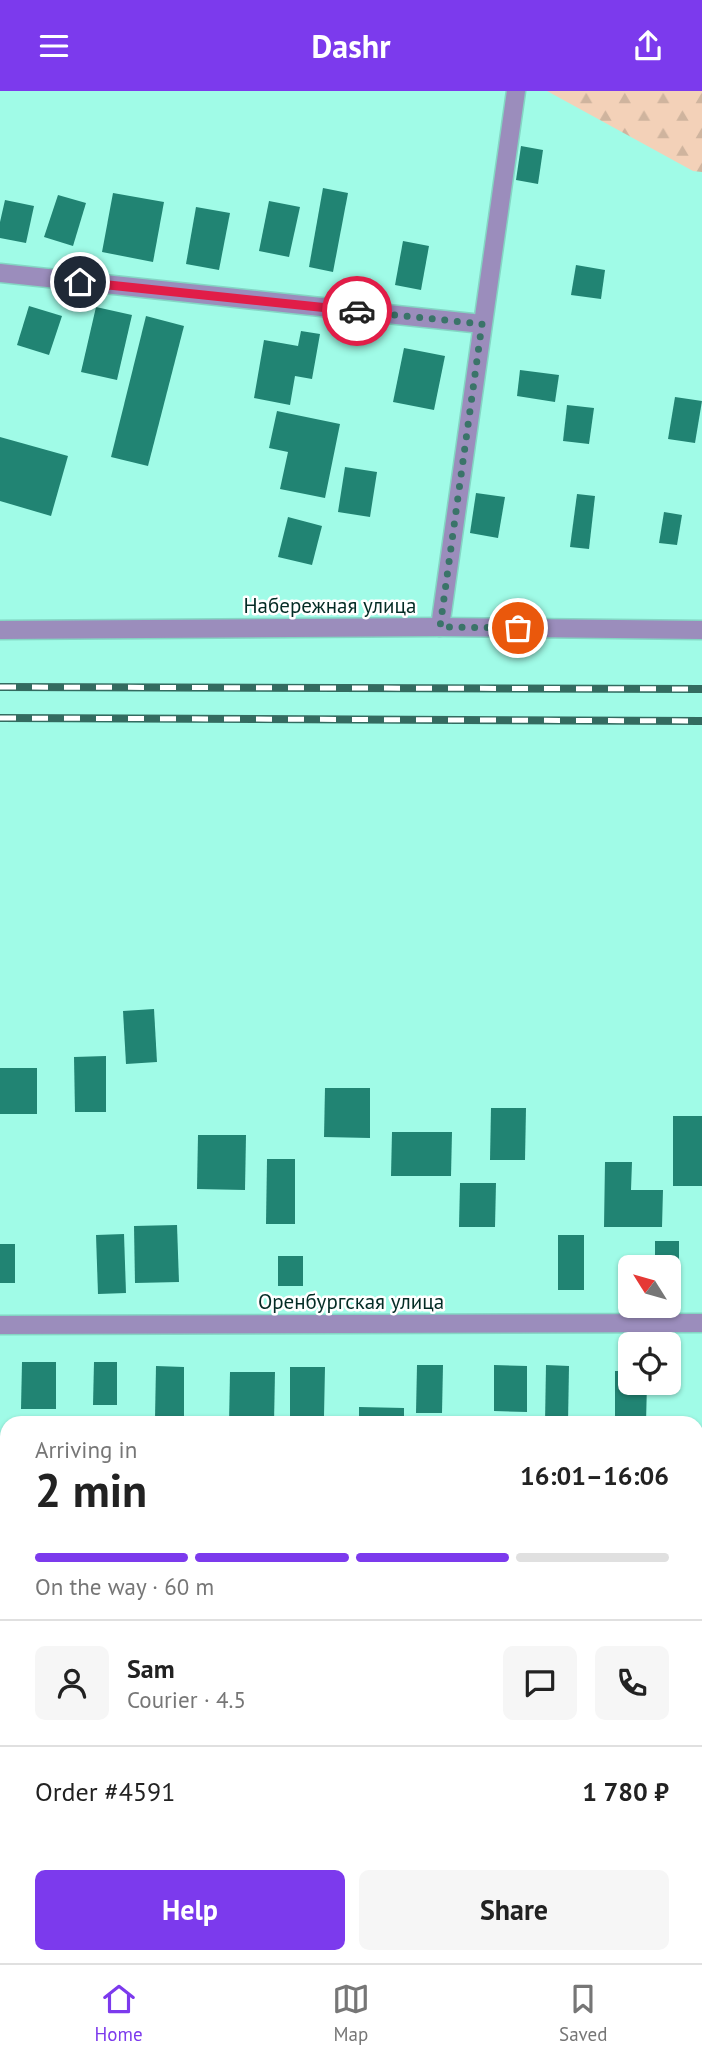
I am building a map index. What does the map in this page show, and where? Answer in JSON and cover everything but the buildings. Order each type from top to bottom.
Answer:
[{"type":"street","points":[[440,627],[516,91]]},
{"type":"street","points":[[0,273],[482,324]]},
{"type":"street","name":"Набережная улица","points":[[0,630],[440,627],[702,630]]},
{"type":"street","name":"Оренбургская улица","points":[[0,1325],[702,1323]]},
{"type":"green space","points":[[547,91],[702,91],[702,172],[693,171]]},
{"type":"railway","points":[[0,687],[702,689]]},
{"type":"railway","points":[[0,718],[702,721]]},
{"type":"way so far","points":[[357,311],[482,324],[440,627],[518,628]]},
{"type":"route","points":[[80,282],[357,311]]}]
